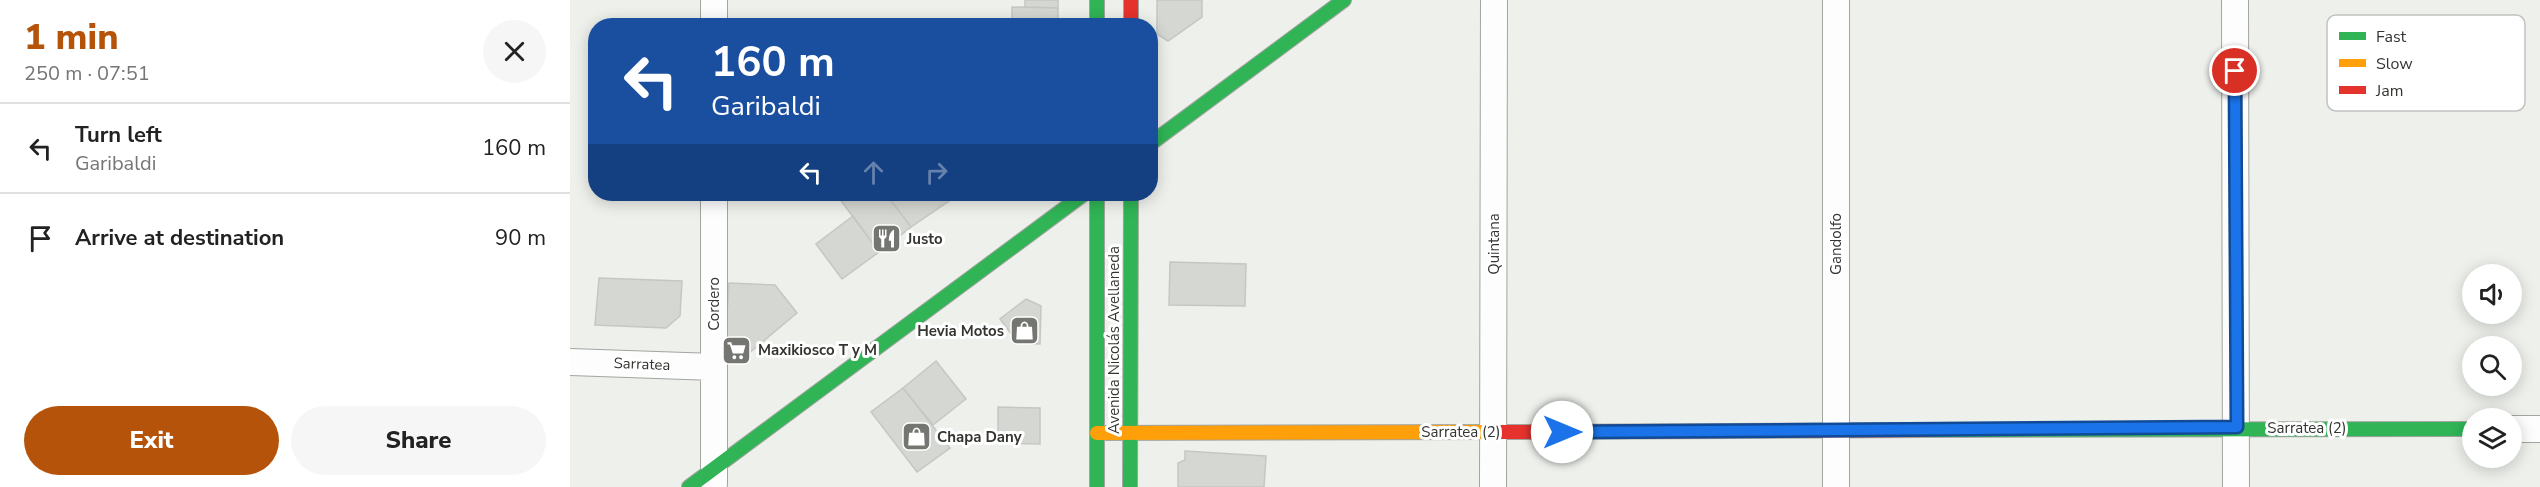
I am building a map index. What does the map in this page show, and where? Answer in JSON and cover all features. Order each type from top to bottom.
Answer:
[{"type":"main road","points":[[1097,0],[1097,18]]},
{"type":"main road","points":[[1131,0],[1131,18]]},
{"type":"main road","points":[[1158,138],[1344,0]]},
{"type":"main road","points":[[689,487],[714,478],[1075,201]]},
{"type":"main road","name":"Avenida Nicolás Avellaneda","points":[[1097,201],[1097,487]]},
{"type":"main road","name":"Avenida Nicolás Avellaneda","points":[[1130,487],[1131,201]]},
{"type":"main road","name":"Sarratea (2)","points":[[1097,433],[1836,431],[2237,427],[2462,429]]},
{"type":"street","points":[[714,0],[714,18]]},
{"type":"street","name":"Quintana","points":[[1493,487],[1494,0]]},
{"type":"street","name":"Gandolfo","points":[[1836,0],[1836,487]]},
{"type":"street","points":[[2235,0],[2236,487]]},
{"type":"street","name":"Cordero","points":[[714,201],[714,478]]},
{"type":"street","name":"Sarratea","points":[[570,362],[714,367]]},
{"type":"street","points":[[2522,429],[2540,429]]},
{"type":"building","points":[[1025,0],[1058,0],[1058,8],[1025,7]]},
{"type":"building","points":[[1157,0],[1202,0],[1202,17],[1168,41],[1158,35]]},
{"type":"building","points":[[1012,7],[1058,8],[1058,18],[1012,18]]},
{"type":"building","points":[[841,201],[891,201],[911,227],[879,252]]},
{"type":"building","points":[[891,201],[949,201],[911,227]]},
{"type":"building","points":[[853,216],[879,252],[842,279],[816,244]]},
{"type":"building","points":[[1170,262],[1246,264],[1245,306],[1169,305]]},
{"type":"building","points":[[599,278],[682,281],[680,316],[666,328],[595,325]]},
{"type":"building","points":[[729,283],[775,285],[797,313],[742,359],[732,355],[725,344]]},
{"type":"building","name":"Hevia Motos","points":[[1026,299],[1041,306],[1040,344],[1018,343],[1000,319]]},
{"type":"building","points":[[936,361],[966,399],[933,425],[903,388]]},
{"type":"building","name":"Chapa Dany","points":[[903,388],[950,448],[917,472],[871,412]]},
{"type":"building","points":[[998,407],[1040,408],[1040,444],[998,443]]},
{"type":"building","points":[[1185,451],[1266,456],[1264,487],[1178,487],[1178,463],[1185,460]]},
{"type":"traffic: fast","points":[[1097,0],[1097,18]]},
{"type":"traffic: fast","points":[[1158,138],[1344,0]]},
{"type":"traffic: fast","points":[[689,487],[1075,201]]},
{"type":"traffic: fast","points":[[1097,201],[1097,487]]},
{"type":"traffic: fast","points":[[1130,487],[1131,201]]},
{"type":"traffic: fast","points":[[1926,430],[2462,429]]},
{"type":"traffic: slow","points":[[1097,433],[1500,432]]},
{"type":"traffic: jam","points":[[1131,0],[1131,18]]},
{"type":"traffic: jam","points":[[1500,432],[1926,430]]},
{"type":"place","name":"Justo","points":[[886,239]]},
{"type":"place","name":"Hevia Motos","points":[[1025,331]]},
{"type":"place","name":"Maxikiosco T y M","points":[[737,350]]},
{"type":"place","name":"Chapa Dany","points":[[916,437]]},
{"type":"route","points":[[1562,432],[2237,427],[2235,71]]}]
